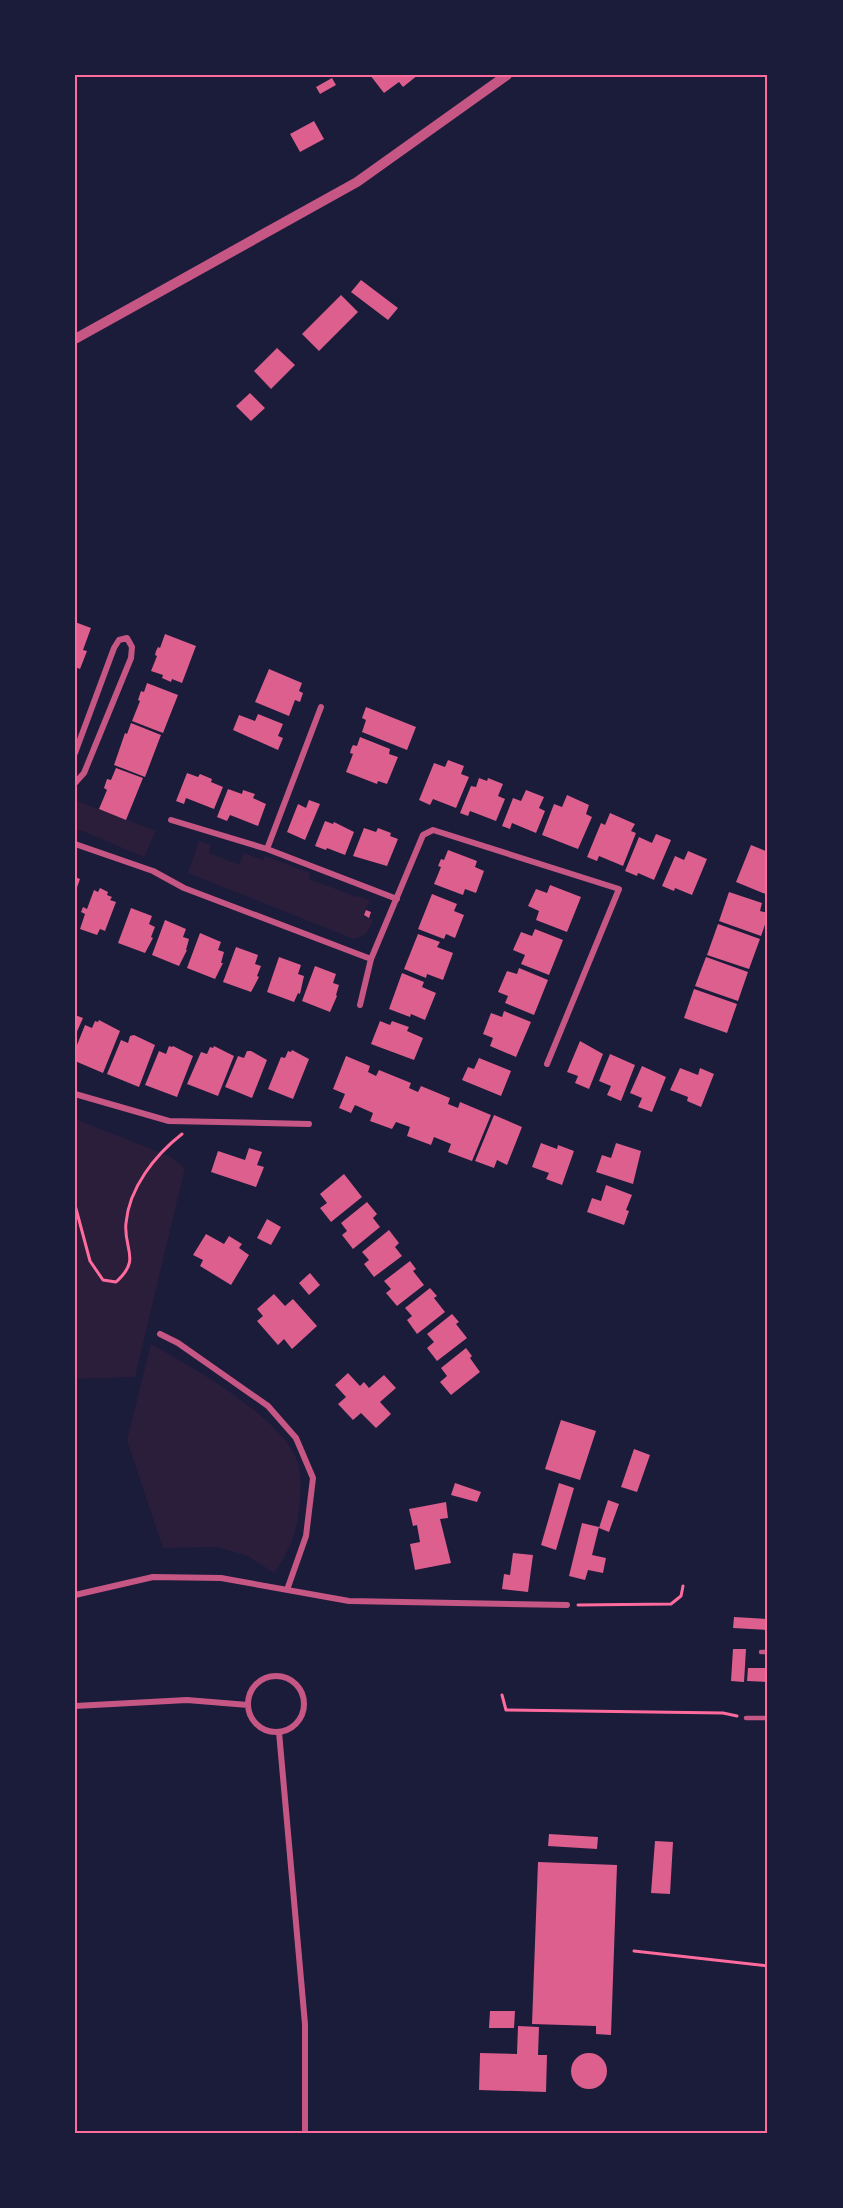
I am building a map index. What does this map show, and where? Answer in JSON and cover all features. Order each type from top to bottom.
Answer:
[{"type":"street","points":[[75,339],[357,182],[507,75]]},
{"type":"street","points":[[75,753],[114,648],[119,640],[126,638],[132,647],[131,658],[84,773],[75,783]]},
{"type":"street","points":[[267,849],[321,707]]},
{"type":"street","points":[[171,820],[267,849],[397,899]]},
{"type":"street","points":[[360,1005],[371,959],[423,835],[433,830],[619,889],[547,1064]]},
{"type":"street","points":[[75,844],[153,871],[184,888],[371,959]]},
{"type":"street","points":[[75,1094],[169,1121],[309,1124]]},
{"type":"street","points":[[160,1334],[178,1343],[268,1406],[296,1438],[314,1478],[306,1536],[286,1590]]},
{"type":"street","points":[[75,1595],[153,1577],[220,1578],[349,1601],[567,1605]]},
{"type":"street","points":[[274,1676],[288,1678],[299,1687],[304,1700],[303,1714],[295,1726],[279,1732],[261,1728],[252,1719],[248,1705],[251,1691],[261,1681],[274,1676]]},
{"type":"street","points":[[75,1706],[187,1700],[248,1705]]},
{"type":"street","points":[[279,1732],[305,2024],[305,2133]]},
{"type":"lane","points":[[761,1652],[768,1652]]},
{"type":"lane","points":[[746,1718],[768,1718]]},
{"type":"path","points":[[75,1205],[90,1261],[103,1280],[116,1282],[128,1268],[131,1260],[126,1222],[138,1185],[152,1163],[197,1122]]},
{"type":"path","points":[[567,1605],[671,1604],[681,1596],[683,1586]]},
{"type":"path","points":[[502,1695],[506,1710],[723,1713],[746,1718]]},
{"type":"path","points":[[633,1952],[768,1966]]},
{"type":"shaded area","points":[[75,800],[156,831],[144,857],[75,828]]},
{"type":"shaded area","points":[[199,841],[211,845],[209,853],[239,865],[244,853],[263,860],[265,856],[310,873],[309,879],[370,900],[363,916],[373,919],[369,930],[365,935],[354,939],[188,873]]},
{"type":"shaded area","points":[[75,1119],[169,1156],[185,1168],[135,1377],[75,1379]]},
{"type":"shaded area","points":[[151,1344],[237,1397],[278,1432],[292,1450],[300,1476],[298,1518],[288,1549],[274,1573],[248,1556],[217,1547],[163,1548],[127,1440]]},
{"type":"building","points":[[370,75],[418,75],[403,87],[399,82],[384,93]]},
{"type":"building","points":[[332,78],[336,85],[320,94],[316,87]]},
{"type":"building","points":[[314,121],[324,139],[300,152],[290,134]]},
{"type":"building","points":[[361,280],[398,308],[388,320],[351,292]]},
{"type":"building","points":[[341,295],[358,312],[319,351],[302,334]]},
{"type":"building","points":[[277,348],[295,365],[271,389],[254,371]]},
{"type":"building","points":[[250,393],[265,408],[251,421],[236,406]]},
{"type":"building","points":[[75,622],[91,628],[83,650],[87,651],[80,669],[75,667]]},
{"type":"building","points":[[165,634],[196,646],[182,683],[172,679],[171,682],[162,678],[163,675],[151,671],[157,656],[156,651],[158,647],[160,648]]},
{"type":"building","points":[[269,669],[302,683],[299,691],[303,693],[300,702],[295,700],[289,716],[255,702]]},
{"type":"building","points":[[147,683],[178,695],[163,733],[132,721],[140,701],[138,700],[141,691],[144,692]]},
{"type":"building","points":[[366,707],[416,727],[407,750],[362,732],[366,720],[362,718]]},
{"type":"building","points":[[258,714],[283,724],[278,736],[283,738],[278,750],[233,730],[239,715],[255,721]]},
{"type":"building","points":[[131,723],[161,735],[145,777],[114,765],[125,733],[127,734]]},
{"type":"building","points":[[360,737],[390,749],[389,754],[398,757],[387,784],[378,781],[377,784],[346,772],[353,754],[350,753],[351,749],[353,745],[357,746]]},
{"type":"building","points":[[448,760],[464,766],[461,774],[469,777],[456,808],[433,799],[430,805],[419,800],[434,763],[445,767]]},
{"type":"building","points":[[116,768],[143,778],[126,820],[99,809],[107,790],[104,788],[107,779],[111,780]]},
{"type":"building","points":[[187,773],[198,777],[200,774],[223,787],[214,809],[186,798],[184,804],[176,801]]},
{"type":"building","points":[[479,778],[487,781],[488,778],[503,784],[498,796],[505,799],[496,821],[470,811],[468,816],[460,813],[471,786],[476,787]]},
{"type":"building","points":[[228,789],[242,794],[243,790],[255,794],[253,798],[266,804],[258,826],[230,815],[227,821],[217,817]]},
{"type":"building","points":[[526,790],[544,797],[539,808],[545,811],[536,833],[512,823],[510,829],[502,826],[513,798],[521,801]]},
{"type":"building","points":[[567,795],[589,805],[586,814],[592,817],[578,849],[542,835],[554,804],[562,807]]},
{"type":"building","points":[[309,800],[320,804],[305,840],[287,832],[298,804],[306,808]]},
{"type":"building","points":[[610,813],[635,824],[631,831],[636,833],[623,866],[599,856],[597,861],[587,857],[601,823],[605,825]]},
{"type":"building","points":[[325,821],[333,824],[334,822],[354,832],[345,855],[315,846]]},
{"type":"building","points":[[364,828],[376,832],[378,828],[391,833],[390,836],[398,839],[387,866],[353,856]]},
{"type":"building","points":[[656,834],[671,840],[654,880],[638,873],[637,876],[625,871],[639,837],[652,843]]},
{"type":"building","points":[[751,845],[768,852],[768,895],[736,882]]},
{"type":"building","points":[[448,850],[477,861],[475,867],[484,871],[476,893],[465,889],[463,895],[434,884],[441,867],[438,866],[441,859],[444,860]]},
{"type":"building","points":[[688,851],[707,859],[692,895],[675,888],[674,891],[662,886],[675,856],[684,860]]},
{"type":"building","points":[[75,877],[80,879],[75,893]]},
{"type":"building","points":[[550,885],[581,897],[567,932],[536,920],[539,911],[528,906],[536,889],[547,893]]},
{"type":"building","points":[[100,888],[108,892],[107,895],[112,897],[110,900],[116,902],[105,931],[100,929],[97,935],[80,929],[85,914],[81,912],[83,907],[87,909],[94,890],[98,892]]},
{"type":"building","points":[[729,892],[762,903],[760,911],[768,913],[768,916],[761,936],[719,921]]},
{"type":"building","points":[[432,894],[457,904],[454,911],[464,915],[455,938],[446,934],[444,939],[418,929]]},
{"type":"building","points":[[131,908],[152,916],[149,924],[155,927],[151,937],[153,938],[145,953],[118,943]]},
{"type":"building","points":[[366,910],[371,912],[369,918],[364,915]]},
{"type":"building","points":[[165,920],[186,929],[183,937],[189,939],[187,950],[179,966],[152,955]]},
{"type":"building","points":[[718,924],[760,939],[749,969],[707,955]]},
{"type":"building","points":[[535,929],[563,940],[549,975],[521,964],[525,955],[513,950],[521,932],[532,936]]},
{"type":"building","points":[[200,933],[221,942],[218,950],[224,952],[221,963],[223,963],[215,979],[187,968]]},
{"type":"building","points":[[418,934],[440,942],[437,947],[453,953],[443,980],[427,974],[426,978],[404,969]]},
{"type":"building","points":[[236,947],[258,955],[255,964],[261,966],[257,976],[259,977],[251,992],[223,982]]},
{"type":"building","points":[[279,957],[301,965],[298,974],[304,976],[300,994],[298,993],[294,1002],[267,992]]},
{"type":"building","points":[[706,957],[748,972],[738,1001],[695,986]]},
{"type":"building","points":[[315,966],[336,974],[333,983],[339,985],[330,1012],[302,1001]]},
{"type":"building","points":[[519,968],[548,980],[534,1015],[505,1003],[508,996],[498,992],[507,971],[517,974]]},
{"type":"building","points":[[402,973],[424,982],[422,987],[436,993],[425,1020],[389,1009]]},
{"type":"building","points":[[694,989],[737,1004],[727,1033],[684,1018]]},
{"type":"building","points":[[504,1011],[531,1022],[516,1057],[490,1046],[493,1038],[483,1034],[491,1013],[502,1017]]},
{"type":"building","points":[[75,1015],[83,1018],[75,1036]]},
{"type":"building","points":[[99,1020],[120,1031],[103,1073],[75,1061],[75,1050],[85,1025],[92,1028],[95,1021]]},
{"type":"building","points":[[380,1021],[390,1025],[392,1021],[409,1027],[407,1031],[423,1038],[414,1060],[371,1044]]},
{"type":"building","points":[[134,1035],[155,1045],[139,1087],[107,1074],[121,1040],[128,1043],[130,1036]]},
{"type":"building","points":[[580,1041],[603,1054],[589,1089],[575,1083],[578,1076],[567,1072]]},
{"type":"building","points":[[169,1046],[193,1056],[177,1097],[145,1085],[159,1051],[166,1054]]},
{"type":"building","points":[[214,1046],[234,1056],[218,1096],[187,1084],[201,1052],[207,1054],[210,1047]]},
{"type":"building","points":[[292,1050],[309,1059],[293,1099],[268,1089],[281,1057],[285,1058],[288,1051]]},
{"type":"building","points":[[247,1051],[267,1060],[252,1098],[225,1087],[238,1056],[244,1058]]},
{"type":"building","points":[[610,1054],[635,1065],[621,1101],[607,1095],[611,1086],[599,1081]]},
{"type":"building","points":[[346,1056],[370,1066],[368,1072],[376,1076],[379,1070],[411,1083],[409,1088],[418,1092],[421,1086],[450,1098],[448,1104],[458,1108],[460,1102],[491,1115],[472,1161],[448,1152],[451,1144],[434,1137],[431,1145],[407,1136],[410,1127],[396,1122],[392,1129],[370,1121],[373,1113],[355,1105],[351,1113],[339,1108],[345,1094],[333,1089]]},
{"type":"building","points":[[479,1058],[511,1071],[501,1096],[462,1080],[468,1067],[474,1069]]},
{"type":"building","points":[[642,1066],[666,1077],[652,1112],[638,1107],[642,1098],[630,1093]]},
{"type":"building","points":[[680,1068],[698,1075],[700,1068],[714,1074],[701,1107],[687,1101],[688,1097],[670,1090]]},
{"type":"building","points":[[494,1115],[522,1127],[507,1165],[497,1160],[494,1168],[475,1161]]},
{"type":"building","points":[[541,1143],[557,1149],[558,1145],[574,1151],[562,1185],[546,1179],[549,1173],[532,1167]]},
{"type":"building","points":[[616,1143],[641,1151],[633,1184],[596,1172],[602,1155],[611,1158]]},
{"type":"building","points":[[249,1148],[262,1152],[257,1165],[264,1167],[256,1187],[211,1172],[218,1151],[245,1160]]},
{"type":"building","points":[[344,1174],[362,1197],[331,1222],[320,1208],[327,1203],[320,1194]]},
{"type":"building","points":[[606,1185],[632,1195],[626,1210],[629,1211],[624,1225],[587,1212],[592,1198],[601,1201]]},
{"type":"building","points":[[367,1202],[377,1214],[373,1218],[380,1227],[353,1249],[342,1235],[347,1231],[341,1223]]},
{"type":"building","points":[[267,1219],[281,1227],[271,1245],[257,1238]]},
{"type":"building","points":[[389,1230],[399,1243],[395,1247],[402,1256],[374,1277],[364,1264],[369,1260],[362,1252]]},
{"type":"building","points":[[206,1234],[224,1244],[229,1236],[242,1244],[239,1248],[249,1255],[231,1285],[200,1266],[203,1260],[193,1255]]},
{"type":"building","points":[[410,1261],[416,1269],[413,1271],[424,1285],[397,1306],[386,1293],[391,1289],[384,1281]]},
{"type":"building","points":[[310,1273],[320,1285],[309,1295],[299,1283]]},
{"type":"building","points":[[430,1288],[437,1296],[434,1298],[445,1312],[417,1334],[407,1320],[412,1316],[405,1308]]},
{"type":"building","points":[[274,1294],[285,1306],[293,1299],[317,1326],[292,1349],[284,1339],[278,1345],[257,1321],[263,1316],[257,1309]]},
{"type":"building","points":[[452,1314],[459,1322],[456,1324],[467,1338],[437,1361],[427,1348],[434,1342],[427,1334]]},
{"type":"building","points":[[466,1348],[480,1372],[451,1395],[440,1382],[447,1376],[441,1368]]},
{"type":"building","points":[[348,1373],[360,1386],[364,1382],[369,1388],[384,1375],[396,1388],[380,1402],[391,1414],[376,1428],[361,1413],[353,1420],[338,1404],[346,1397],[335,1385]]},
{"type":"building","points":[[561,1420],[596,1431],[580,1480],[545,1469]]},
{"type":"building","points":[[634,1449],[650,1455],[637,1492],[621,1487]]},
{"type":"building","points":[[455,1483],[481,1492],[477,1502],[451,1495]]},
{"type":"building","points":[[559,1483],[574,1488],[556,1550],[541,1545]]},
{"type":"building","points":[[608,1500],[619,1504],[609,1532],[599,1528]]},
{"type":"building","points":[[446,1502],[448,1518],[440,1519],[451,1563],[415,1570],[410,1544],[420,1542],[417,1525],[413,1526],[409,1509]]},
{"type":"building","points":[[582,1523],[599,1527],[592,1555],[606,1558],[603,1573],[588,1570],[585,1580],[569,1576]]},
{"type":"building","points":[[513,1553],[533,1555],[528,1592],[502,1589],[504,1574],[510,1575]]},
{"type":"building","points":[[734,1617],[768,1619],[768,1630],[733,1628]]},
{"type":"building","points":[[733,1649],[746,1649],[744,1682],[731,1681]]},
{"type":"building","points":[[748,1668],[768,1668],[768,1682],[747,1681]]},
{"type":"building","points":[[549,1834],[598,1837],[597,1849],[548,1846]]},
{"type":"building","points":[[655,1841],[673,1842],[670,1894],[651,1893]]},
{"type":"building","points":[[538,1862],[617,1865],[611,2035],[596,2034],[596,2026],[532,2024]]},
{"type":"building","points":[[490,2011],[515,2011],[514,2028],[489,2028]]},
{"type":"building","points":[[518,2026],[539,2027],[538,2055],[547,2055],[546,2092],[479,2090],[480,2053],[517,2054]]},
{"type":"building","points":[[589,2053],[602,2058],[607,2071],[602,2084],[589,2089],[576,2084],[571,2071],[576,2058]]}]
